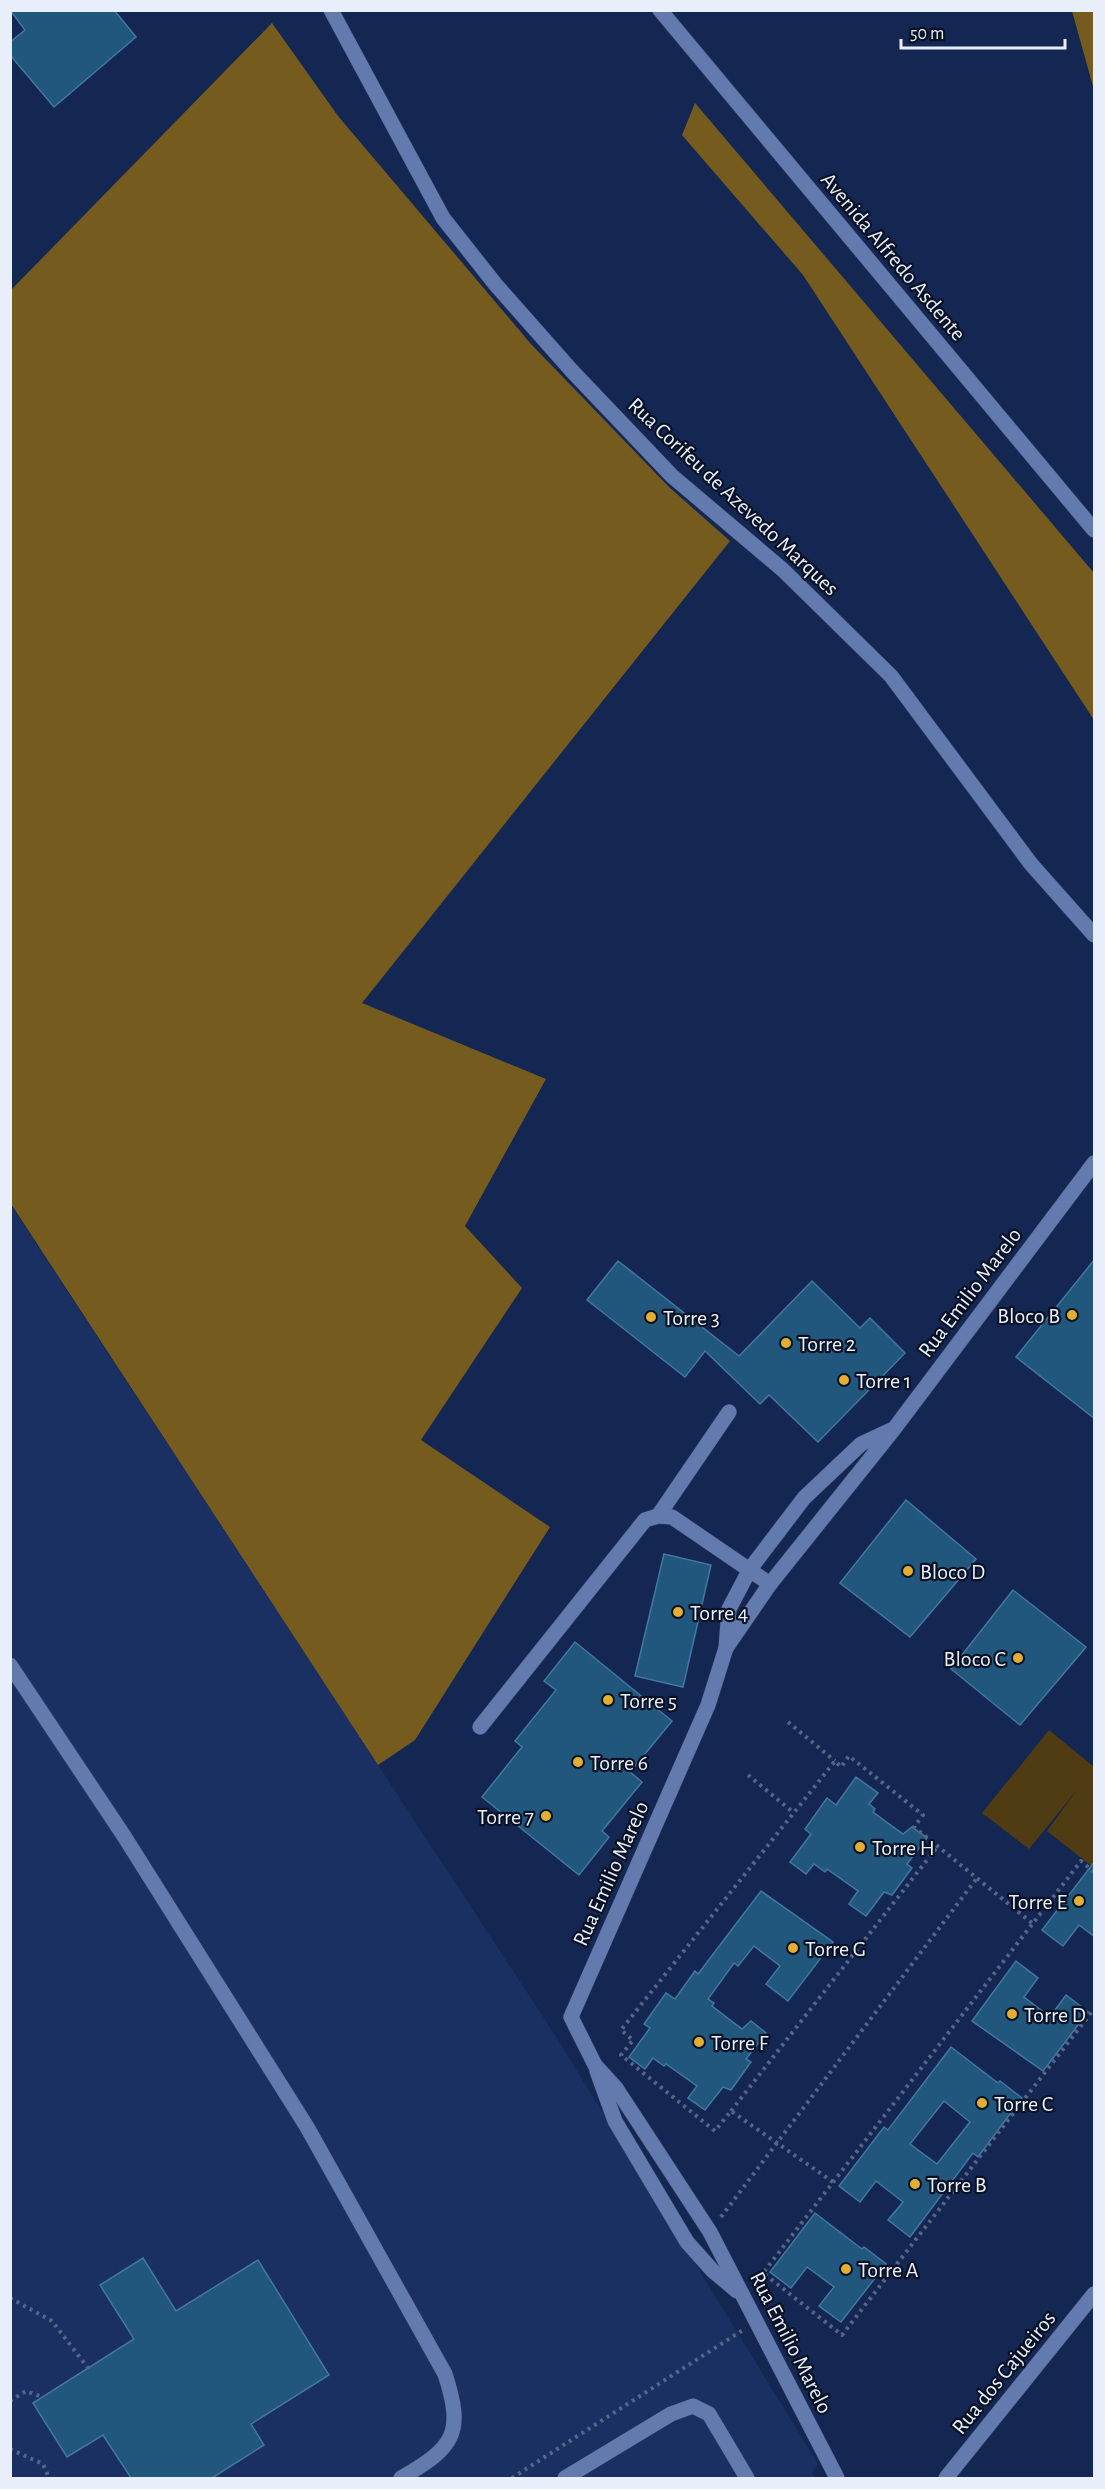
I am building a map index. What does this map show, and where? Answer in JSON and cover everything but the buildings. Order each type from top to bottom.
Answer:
[{"type":"street","name":"Rua Corifeu de Azevedo Marques","points":[[331,10],[443,218],[496,285],[572,371],[672,476],[783,570],[891,676],[1031,864],[1095,935]]},
{"type":"street","name":"Avenida Alfredo Asdente","points":[[660,10],[1095,530]]},
{"type":"street","name":"Rua Emilio Marelo","points":[[837,2478],[710,2232],[682,2184],[616,2088],[595,2065],[571,2017],[708,1705],[726,1648],[770,1584],[894,1429],[1095,1163]]},
{"type":"street","points":[[658,1516],[729,1412]]},
{"type":"street","points":[[726,1648],[729,1610],[750,1569],[804,1498],[861,1444],[894,1429]]},
{"type":"street","points":[[804,1498],[825,1516]]},
{"type":"street","points":[[480,1727],[625,1542],[645,1520],[658,1516],[672,1517],[770,1584]]},
{"type":"street","points":[[10,1665],[124,1836],[307,2127],[445,2373],[455,2406],[455,2425],[449,2441],[436,2454],[401,2478]]},
{"type":"street","points":[[595,2065],[615,2121],[687,2242],[712,2270],[743,2296]]},
{"type":"street","points":[[663,2202],[682,2184]]},
{"type":"street","name":"Rua dos Cajueiros","points":[[946,2478],[1095,2294]]},
{"type":"street","points":[[565,2478],[671,2414],[693,2406],[709,2414],[747,2478]]},
{"type":"path","points":[[788,1722],[841,1767],[849,1756],[923,1815],[914,1827],[1032,1923]]},
{"type":"path","points":[[835,1761],[621,2030],[633,2040],[621,2055],[715,2131],[938,1846]]},
{"type":"path","points":[[748,1775],[794,1813]]},
{"type":"path","points":[[1095,1872],[1081,1861],[763,2273],[842,2336],[1095,2009]]},
{"type":"path","points":[[710,2232],[977,1878]]},
{"type":"path","points":[[731,2111],[832,2182]]},
{"type":"path","points":[[10,2298],[52,2321],[88,2368]]},
{"type":"path","points":[[512,2478],[756,2322]]},
{"type":"path","points":[[10,2401],[26,2391],[42,2397]]},
{"type":"path","points":[[10,2449],[43,2464],[49,2478]]},
{"type":"shaded area","points":[[1072,11],[1094,11],[1094,90]]},
{"type":"shaded area","points":[[272,23],[338,116],[531,344],[669,487],[730,541],[362,1003],[546,1079],[465,1226],[522,1288],[421,1440],[550,1527],[415,1740],[378,1765],[11,1204],[11,290]]},
{"type":"shaded area","points":[[695,103],[1094,573],[1094,720],[803,275],[682,135]]},
{"type":"shaded area","points":[[10,1204],[555,2035],[818,2464],[812,2473],[816,2478],[11,2478]]},
{"type":"shaded area","points":[[1049,1730],[1094,1767],[1094,1868],[1047,1831],[1077,1790],[1029,1849],[982,1813]]},
{"type":"place","name":"Bloco B","points":[[1072,1315]]},
{"type":"place","name":"Torre 3","points":[[651,1317]]},
{"type":"place","name":"Torre 2","points":[[786,1343]]},
{"type":"place","name":"Torre 1","points":[[844,1380]]},
{"type":"place","name":"Bloco D","points":[[908,1571]]},
{"type":"place","name":"Torre 4","points":[[678,1612]]},
{"type":"place","name":"Bloco C","points":[[1018,1658]]},
{"type":"place","name":"Torre 5","points":[[608,1700]]},
{"type":"place","name":"Torre 6","points":[[578,1762]]},
{"type":"place","name":"Torre 7","points":[[546,1816]]},
{"type":"place","name":"Torre H","points":[[860,1847]]},
{"type":"place","name":"Torre E","points":[[1079,1901]]},
{"type":"place","name":"Torre G","points":[[793,1948]]},
{"type":"place","name":"Torre D","points":[[1012,2014]]},
{"type":"place","name":"Torre F","points":[[699,2042]]},
{"type":"place","name":"Torre C","points":[[982,2103]]},
{"type":"place","name":"Torre B","points":[[915,2184]]},
{"type":"place","name":"Torre A","points":[[846,2269]]}]
